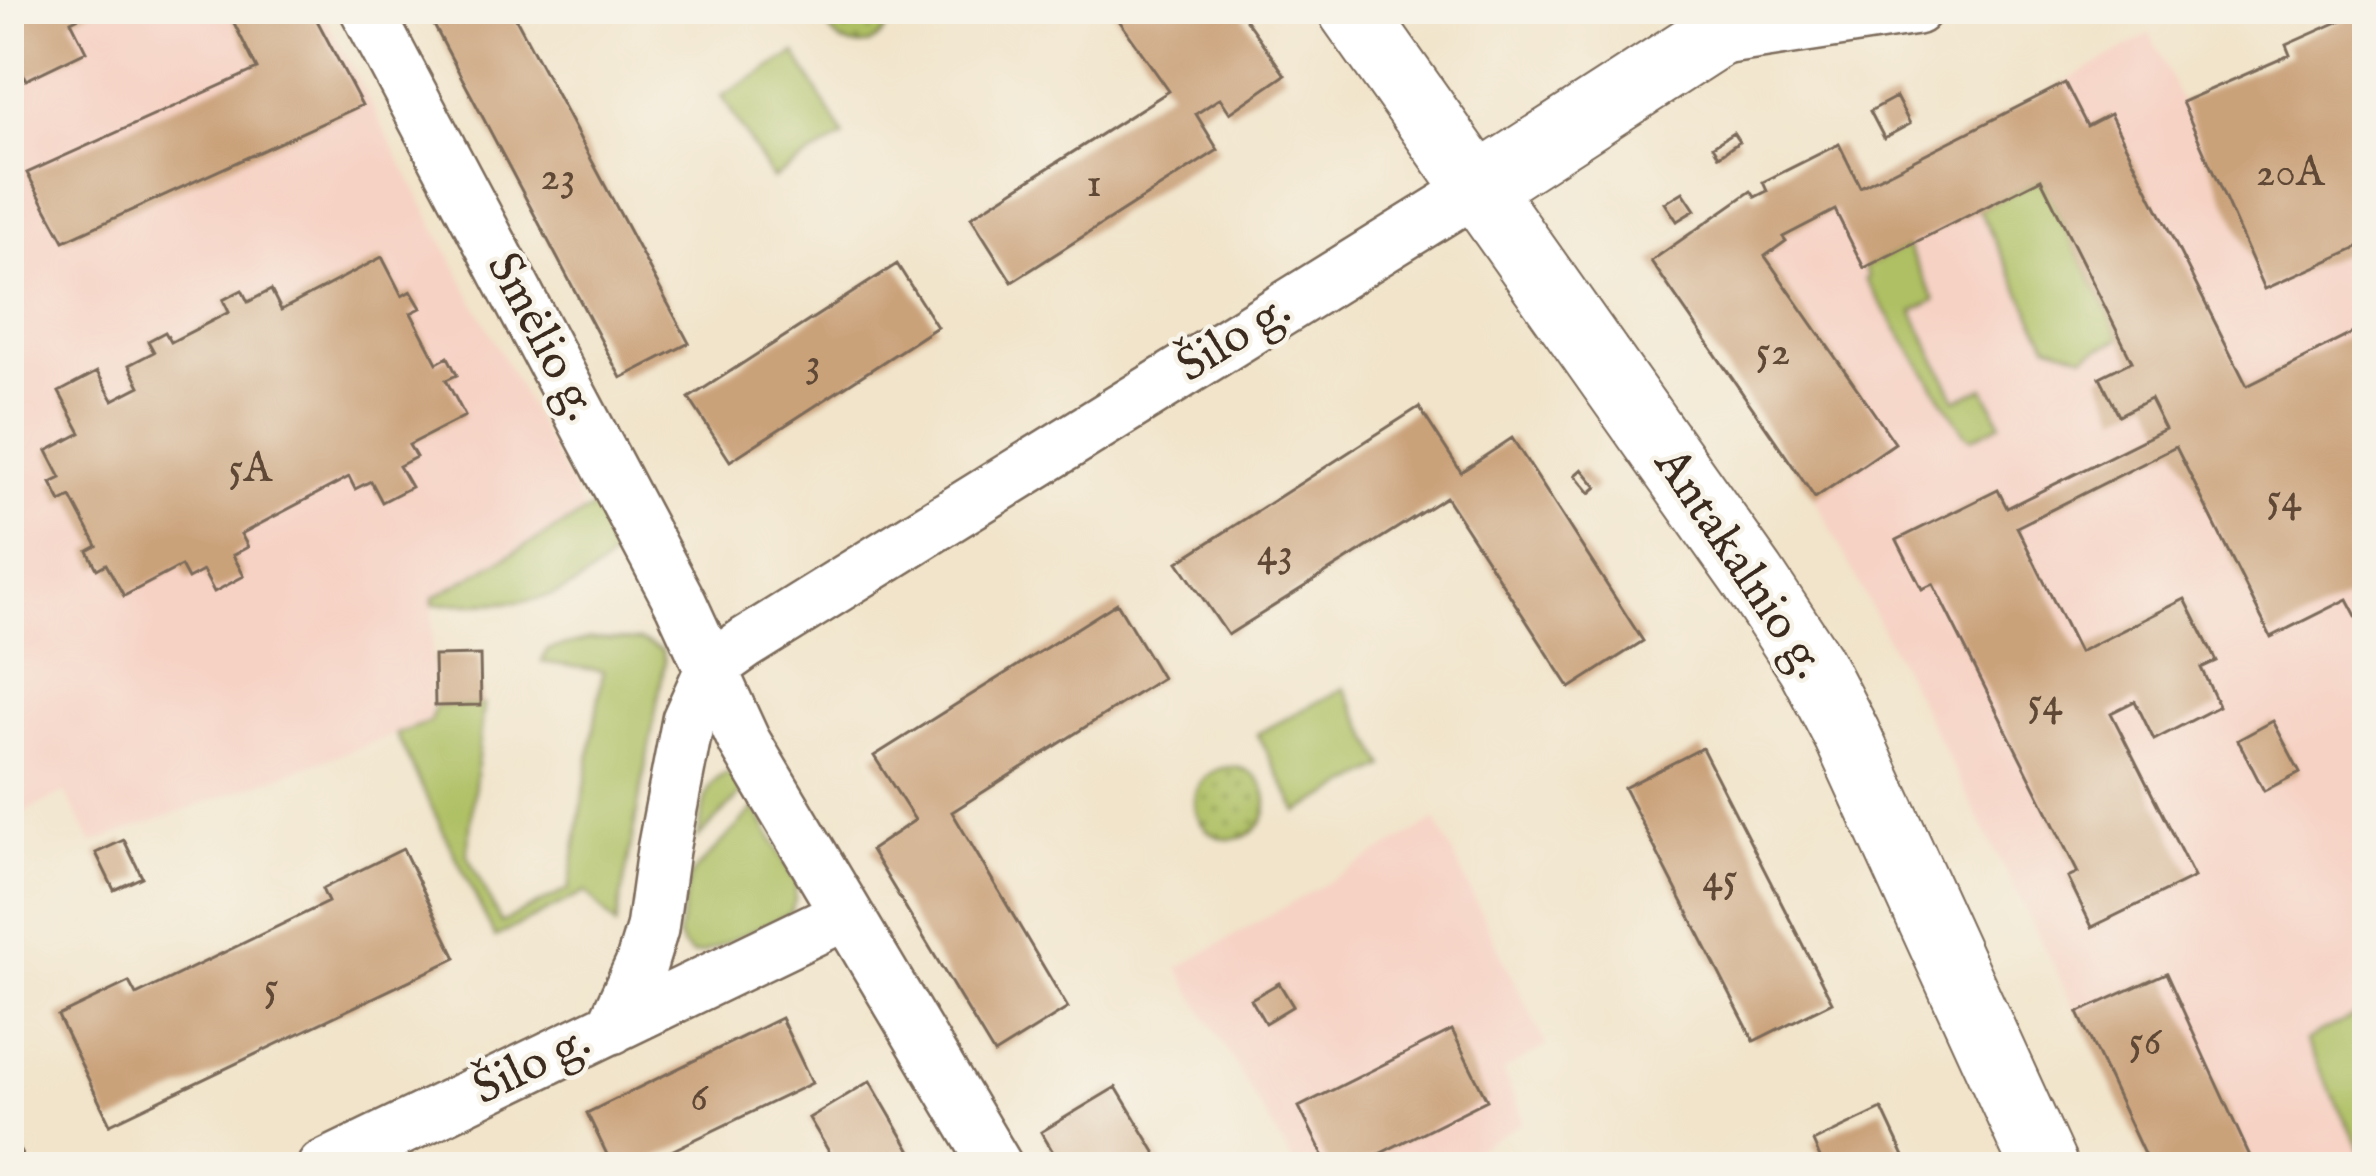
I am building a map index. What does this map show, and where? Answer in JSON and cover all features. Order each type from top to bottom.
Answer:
[{"type":"main road","name":"Antakalnio g.","points":[[1351,9],[1810,664],[2044,1167]]},
{"type":"main road","name":"Šilo g.","points":[[1478,188],[1730,20]]},
{"type":"street","name":"Smėlio g.","points":[[367,9],[712,667]]},
{"type":"street","points":[[1730,20],[1916,9]]},
{"type":"street","name":"Šilo g.","points":[[612,1028],[652,929],[688,720],[712,667],[1478,188]]},
{"type":"street","points":[[712,667],[744,741],[997,1167]]},
{"type":"street","points":[[676,784],[705,753],[726,742],[744,741]]},
{"type":"street","name":"Šilo g.","points":[[323,1167],[846,914]]},
{"type":"street","points":[[652,929],[663,961],[682,974],[708,979]]},
{"type":"shaded area","points":[[9,9],[321,9],[584,512],[433,598],[430,722],[92,843],[65,793],[9,820]]},
{"type":"shaded area","points":[[2150,33],[2265,288],[2367,243],[2367,1167],[2150,1167],[2078,1013],[1815,498],[1651,261],[1751,191],[1756,197],[1767,191],[1763,182],[1839,144],[1861,186],[2065,83]]},
{"type":"shaded area","points":[[1436,820],[1546,1046],[1502,1071],[1524,1122],[1445,1167],[1296,1167],[1178,968]]},
{"type":"green space","points":[[823,9],[893,9],[880,37],[858,46],[835,37]]},
{"type":"green space","points":[[795,53],[844,136],[772,179],[722,96]]},
{"type":"green space","points":[[2041,179],[2121,338],[2084,356],[2047,344],[1979,210]]},
{"type":"green space","points":[[1907,246],[1935,300],[1913,312],[1956,400],[1984,388],[2001,423],[1972,438],[1865,279],[1869,277],[1864,268]]},
{"type":"green space","points":[[608,500],[624,542],[575,585],[526,601],[433,604],[433,598]]},
{"type":"green space","points":[[591,639],[641,641],[662,650],[665,661],[616,926],[586,892],[495,937],[396,734],[430,722],[435,706],[484,705],[467,855],[501,923],[569,889],[603,671],[542,662],[547,650]]},
{"type":"green space","points":[[1344,688],[1385,766],[1298,812],[1257,734]]},
{"type":"green space","points":[[1231,767],[1256,778],[1267,803],[1256,828],[1231,839],[1206,828],[1195,803],[1206,778]]},
{"type":"green space","points":[[728,773],[746,789],[698,838],[709,790]]},
{"type":"green space","points":[[755,808],[796,882],[790,913],[692,954],[678,936],[690,876]]},
{"type":"green space","points":[[2367,1009],[2367,1163],[2305,1041]]},
{"type":"building","points":[[9,9],[95,9],[71,21],[86,51],[26,80],[9,47]]},
{"type":"building","points":[[227,9],[311,9],[362,105],[64,241],[27,173],[257,69]]},
{"type":"building","points":[[511,9],[689,343],[621,378],[427,12]]},
{"type":"building","points":[[1111,9],[1238,9],[1285,75],[1230,113],[1220,98],[1196,114],[1218,150],[1012,282],[971,217],[1169,91]]},
{"type":"building","points":[[2367,9],[2367,243],[2265,289],[2182,102],[2290,55],[2286,45]]},
{"type":"building","points":[[2065,83],[2087,126],[2110,114],[2247,386],[2367,326],[2367,627],[2363,629],[2347,599],[2271,637],[2176,447],[2017,527],[2079,652],[2185,599],[2216,661],[2201,668],[2219,706],[2154,740],[2135,701],[2111,713],[2194,877],[2092,927],[2068,878],[2078,873],[1933,584],[1922,589],[1897,540],[1998,490],[2007,508],[2165,429],[2150,399],[2119,415],[2100,377],[2132,361],[2041,179],[1864,268],[1835,210],[1783,237],[1786,241],[1765,256],[1895,443],[1815,498],[1651,261],[1751,191],[1755,197],[1767,191],[1763,182],[1839,144],[1860,187]]},
{"type":"building","points":[[1896,97],[1910,124],[1884,138],[1870,111]]},
{"type":"building","points":[[1733,133],[1739,142],[1719,156],[1713,146]]},
{"type":"building","points":[[1683,192],[1695,210],[1677,221],[1665,203]]},
{"type":"building","points":[[382,257],[402,296],[411,291],[421,308],[411,313],[437,363],[448,357],[457,375],[446,380],[465,416],[409,445],[416,457],[399,466],[411,487],[382,502],[371,481],[355,489],[349,477],[241,534],[248,547],[233,555],[244,576],[214,592],[203,571],[188,579],[181,566],[124,596],[106,564],[97,569],[88,551],[97,546],[71,497],[61,502],[51,483],[61,478],[47,451],[81,433],[59,392],[97,372],[113,400],[140,386],[129,365],[154,352],[148,341],[165,332],[171,342],[229,312],[223,300],[242,290],[248,302],[271,290],[281,310]]},
{"type":"building","points":[[897,264],[937,327],[730,461],[689,398]]},
{"type":"building","points":[[1419,407],[1461,472],[1512,438],[1643,641],[1570,688],[1446,497],[1228,635],[1178,562]]},
{"type":"building","points":[[1582,469],[1597,487],[1590,493],[1575,475]]},
{"type":"building","points":[[1117,603],[1162,678],[952,812],[1068,1008],[994,1054],[871,850],[915,820],[874,756]]},
{"type":"building","points":[[480,655],[481,705],[435,706],[434,656]]},
{"type":"building","points":[[2273,721],[2300,772],[2264,791],[2238,740]]},
{"type":"building","points":[[1702,748],[1832,1002],[1754,1041],[1624,788]]},
{"type":"building","points":[[124,840],[142,877],[114,890],[96,853]]},
{"type":"building","points":[[403,849],[456,958],[110,1124],[58,1016],[129,982],[136,995],[328,902],[322,889]]},
{"type":"building","points":[[2166,973],[2255,1167],[2150,1167],[2078,1013]]},
{"type":"building","points":[[1279,983],[1293,1006],[1265,1023],[1251,999]]},
{"type":"building","points":[[781,1018],[812,1083],[638,1167],[613,1167],[587,1113]]},
{"type":"building","points":[[1452,1030],[1487,1100],[1353,1167],[1329,1167],[1299,1107]]},
{"type":"building","points":[[870,1081],[920,1167],[838,1167],[809,1118]]},
{"type":"building","points":[[1116,1087],[1164,1167],[1062,1167],[1041,1132]]},
{"type":"building","points":[[1882,1109],[1909,1167],[1824,1167],[1813,1142]]},
{"type":"building","points":[[9,1129],[28,1167],[9,1167]]},
{"type":"building","points":[[496,1154],[502,1167],[470,1167]]}]
